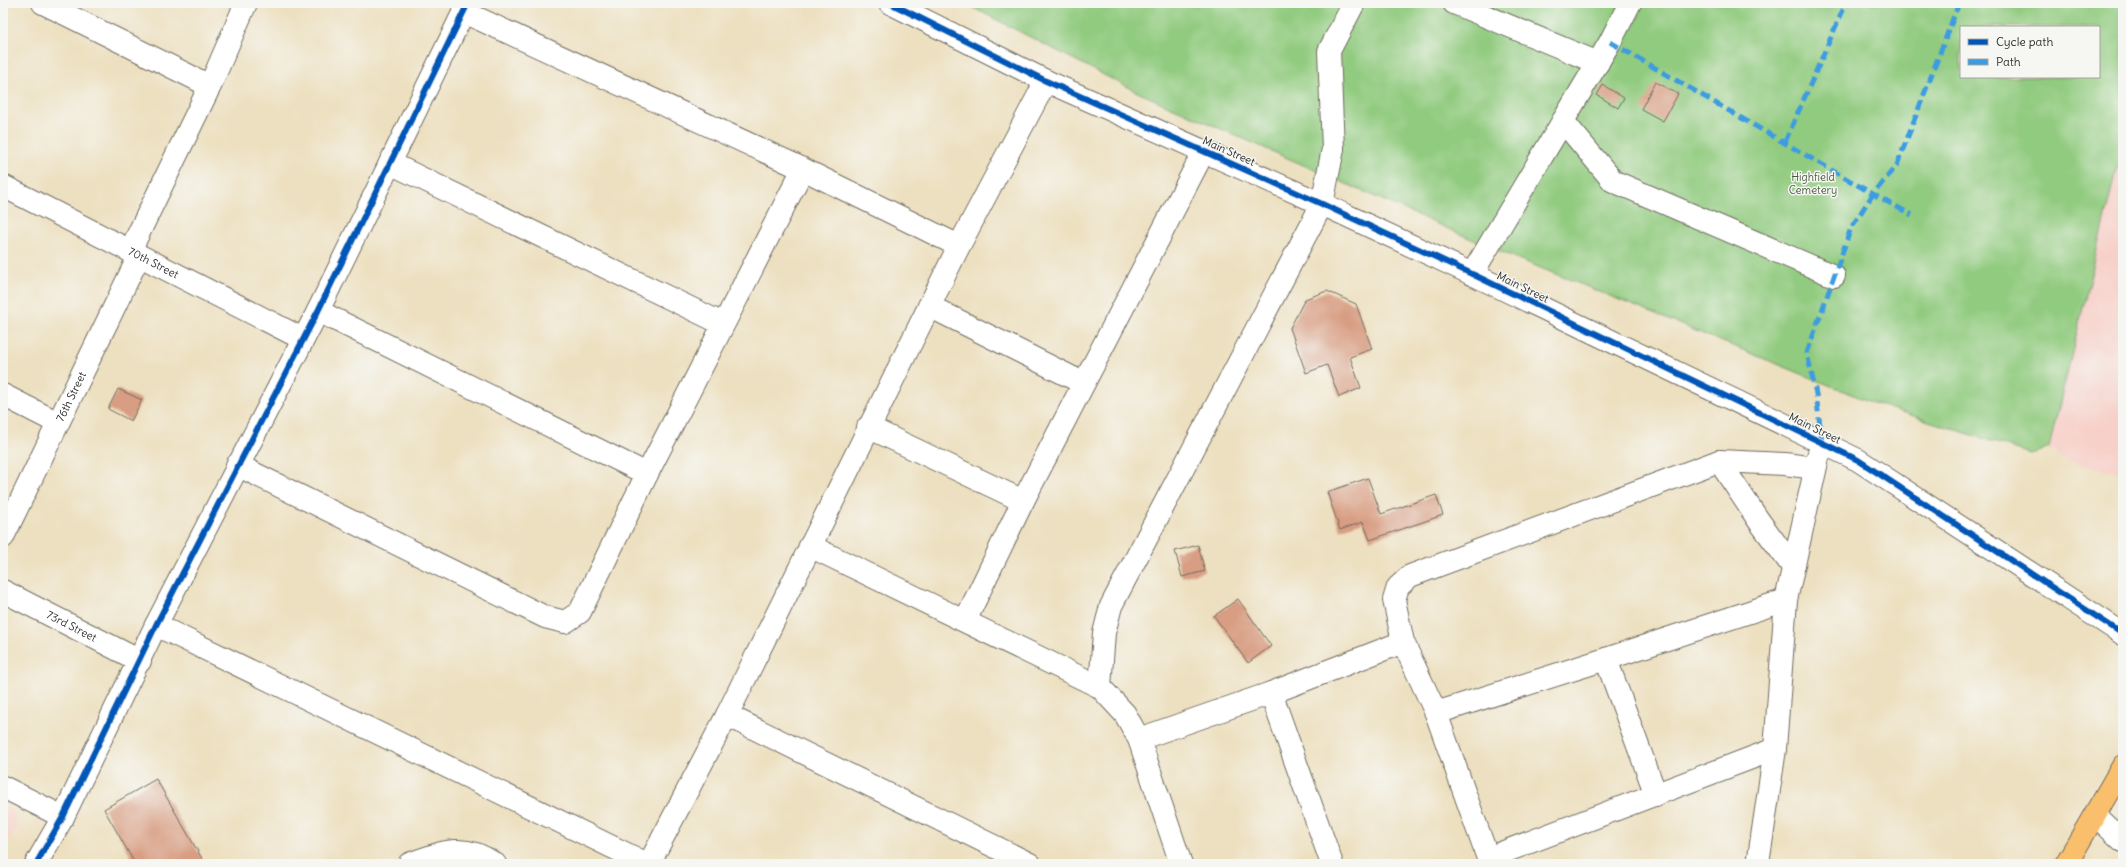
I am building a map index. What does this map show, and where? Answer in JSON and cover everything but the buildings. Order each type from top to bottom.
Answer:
[{"type":"main road","points":[[2066,864],[2123,766]]},
{"type":"street","name":"76th Street","points":[[3,537],[58,423],[246,3]]},
{"type":"street","name":"Main Street","points":[[890,3],[1046,82],[1322,204],[1472,274],[1858,460],[2123,634]]},
{"type":"street","points":[[1100,687],[1104,633],[1111,606],[1322,204],[1332,149],[1329,51],[1354,3]]},
{"type":"street","points":[[1454,3],[1598,62]]},
{"type":"street","points":[[1472,274],[1598,62],[1630,3]]},
{"type":"street","points":[[54,5],[210,86]]},
{"type":"street","points":[[36,864],[63,817],[140,661],[156,625],[237,465],[318,311],[466,8],[959,246]]},
{"type":"street","points":[[156,625],[648,864],[727,715],[868,427],[959,246],[1046,82]]},
{"type":"street","points":[[1563,121],[1613,181],[1834,276]]},
{"type":"street","points":[[965,620],[1083,383],[1204,151]]},
{"type":"street","points":[[390,163],[724,324]]},
{"type":"street","points":[[237,465],[545,616],[565,622],[580,612],[647,474],[803,170]]},
{"type":"street","name":"70th Street","points":[[3,186],[303,339]]},
{"type":"street","points":[[929,306],[1083,383]]},
{"type":"street","points":[[318,311],[647,474]]},
{"type":"street","points":[[3,395],[58,423]]},
{"type":"street","points":[[868,427],[1023,501]]},
{"type":"street","points":[[1758,864],[1775,749],[1786,600],[1822,442]]},
{"type":"street","points":[[1775,749],[1489,861],[1436,713],[1403,642],[1394,600],[1398,587],[1410,576],[1719,461],[1785,464],[1815,468]]},
{"type":"street","points":[[1719,461],[1759,521],[1794,567]]},
{"type":"street","points":[[810,546],[965,620],[1100,687],[1125,714],[1139,739],[1181,864]]},
{"type":"street","name":"73rd Street","points":[[3,591],[140,661]]},
{"type":"street","points":[[1436,713],[1786,600]]},
{"type":"street","points":[[1139,739],[1271,693],[1403,642]]},
{"type":"street","points":[[1606,659],[1656,795]]},
{"type":"street","points":[[1271,693],[1332,864]]},
{"type":"street","points":[[727,715],[1030,864]]},
{"type":"street","points":[[3,787],[63,817]]},
{"type":"street","points":[[2095,815],[2123,841]]},
{"type":"street","points":[[409,864],[446,851],[470,851],[495,864]]},
{"type":"shaded area","points":[[2123,142],[2123,473],[2066,461],[2049,448]]},
{"type":"shaded area","points":[[3,806],[13,811],[17,828],[3,847]]},
{"type":"green space","name":"Highfield Cemetery","points":[[964,3],[2123,3],[2123,142],[2049,448],[2031,454],[1873,403],[1494,249],[1135,91]]},
{"type":"marked path","points":[[1785,142],[1846,3]]},
{"type":"marked path","points":[[1822,442],[1816,394],[1807,353],[1851,228],[1873,194],[1897,165],[1959,3]]},
{"type":"marked path","points":[[1610,42],[1912,215]]},
{"type":"cycle path","points":[[36,864],[63,817],[156,625],[318,311],[468,3]]},
{"type":"cycle path","points":[[890,3],[1046,81],[1322,204],[1472,274],[1858,460],[2123,634]]}]
